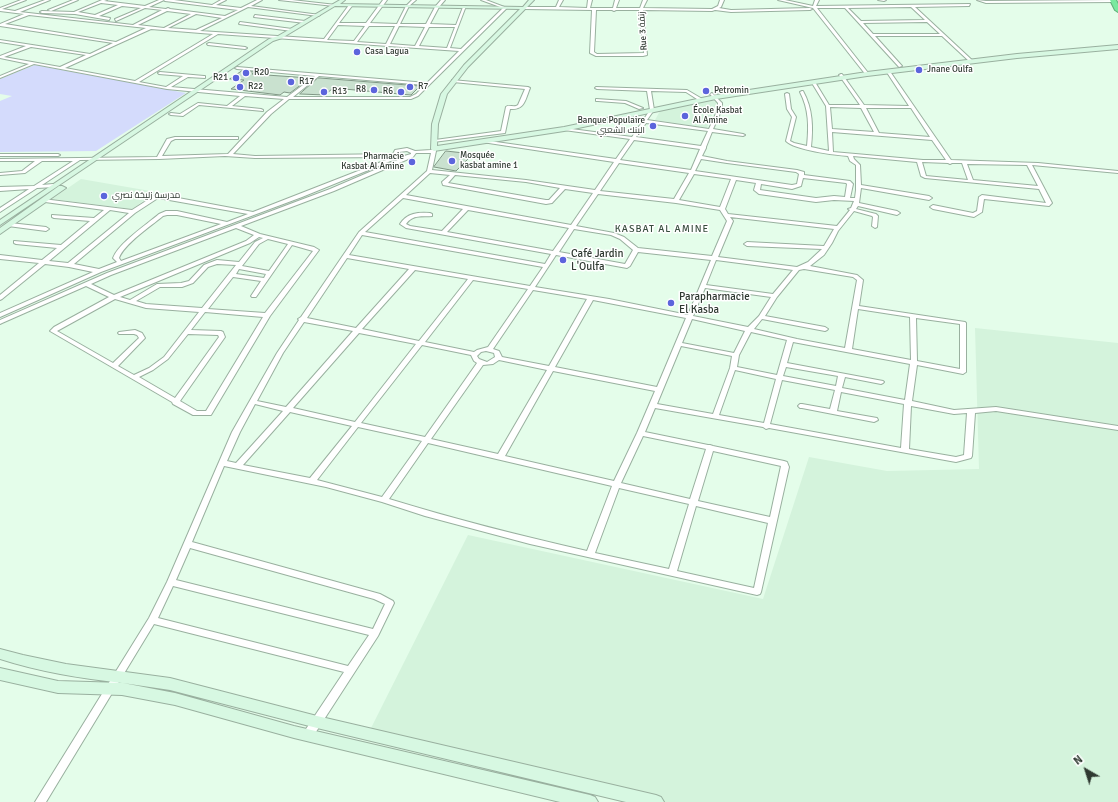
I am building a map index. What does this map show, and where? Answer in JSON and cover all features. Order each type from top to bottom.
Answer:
[{"type":"highway","points":[[1113,1],[1118,10]]},
{"type":"street","points":[[0,9],[24,0]]},
{"type":"street","points":[[16,12],[48,0]]},
{"type":"street","points":[[46,12],[76,0]]},
{"type":"street","points":[[75,13],[105,0]]},
{"type":"street","points":[[116,20],[162,0]]},
{"type":"street","points":[[165,0],[241,9]]},
{"type":"street","points":[[0,9],[29,14],[136,25],[188,0]]},
{"type":"street","points":[[164,29],[224,0]]},
{"type":"street","points":[[194,32],[260,0]]},
{"type":"street","points":[[281,0],[350,6],[594,10],[715,9],[731,11],[881,6],[969,5]]},
{"type":"street","points":[[308,3],[314,0]]},
{"type":"street","points":[[0,232],[196,91],[271,40],[280,37],[343,0]]},
{"type":"street","points":[[355,42],[379,6],[385,0]]},
{"type":"street","points":[[387,45],[408,6],[414,0]]},
{"type":"street","points":[[416,47],[437,7],[443,0]]},
{"type":"street","points":[[482,0],[505,8]]},
{"type":"street","points":[[40,802],[152,620],[188,544],[236,432],[280,354],[301,320],[361,233],[429,171],[434,149],[435,124],[438,110],[444,94],[453,81],[532,0]]},
{"type":"street","points":[[557,9],[560,0]]},
{"type":"street","points":[[588,9],[590,0]]},
{"type":"street","points":[[614,10],[617,0]]},
{"type":"street","name":"Rue 3 زنقة","points":[[594,10],[592,53],[596,55],[638,56],[646,54],[641,10],[645,0]]},
{"type":"street","points":[[715,9],[719,7],[722,0]]},
{"type":"street","points":[[780,0],[814,8],[866,72]]},
{"type":"street","points":[[792,3],[794,0],[801,0]]},
{"type":"street","points":[[814,8],[817,0]]},
{"type":"street","points":[[880,0],[884,0],[881,6]]},
{"type":"street","points":[[891,0],[901,6]]},
{"type":"street","points":[[979,0],[986,2],[1113,1]]},
{"type":"street","points":[[100,2],[226,17]]},
{"type":"street","points":[[290,4],[296,2]]},
{"type":"street","points":[[0,57],[167,88],[204,92],[287,98],[411,98],[417,95],[511,2]]},
{"type":"street","points":[[95,16],[123,4]]},
{"type":"street","points":[[247,6],[318,15]]},
{"type":"street","points":[[325,40],[350,6]]},
{"type":"street","points":[[912,6],[970,59]]},
{"type":"street","points":[[280,10],[285,7]]},
{"type":"street","points":[[846,7],[900,66]]},
{"type":"street","points":[[448,49],[465,8]]},
{"type":"street","points":[[268,9],[240,23],[292,30]]},
{"type":"street","points":[[0,25],[29,14],[46,12],[75,13],[152,28],[216,34],[461,50]]},
{"type":"street","points":[[255,16],[306,22]]},
{"type":"street","points":[[860,22],[929,21]]},
{"type":"street","points":[[337,24],[457,26]]},
{"type":"street","points":[[0,25],[117,43]]},
{"type":"street","points":[[61,68],[152,28]]},
{"type":"street","points":[[136,82],[216,34]]},
{"type":"street","points":[[872,35],[943,35]]},
{"type":"street","points":[[228,46],[246,36]]},
{"type":"street","points":[[0,160],[93,159],[104,157],[204,92],[278,41],[280,37]]},
{"type":"street","points":[[0,41],[91,55]]},
{"type":"street","points":[[209,44],[245,48]]},
{"type":"street","points":[[434,149],[564,129],[652,107],[714,95],[900,66],[1118,44]]},
{"type":"street","points":[[0,57],[32,46]]},
{"type":"street","points":[[1049,51],[1118,47]]},
{"type":"street","points":[[866,72],[888,71],[970,59]]},
{"type":"street","points":[[0,78],[34,63]]},
{"type":"street","points":[[238,68],[318,76],[427,84]]},
{"type":"street","points":[[888,71],[950,163]]},
{"type":"street","points":[[160,73],[204,77]]},
{"type":"street","points":[[167,88],[186,76]]},
{"type":"street","points":[[230,155],[269,112],[318,76]]},
{"type":"street","points":[[714,95],[814,83],[842,76]]},
{"type":"street","points":[[842,76],[877,134]]},
{"type":"street","points":[[0,322],[109,274],[332,190],[413,154],[504,132],[508,107],[517,108],[520,106],[528,88],[523,86],[453,81]]},
{"type":"street","points":[[814,83],[828,106],[831,153]]},
{"type":"street","points":[[597,88],[687,91],[700,98]]},
{"type":"street","points":[[490,349],[644,121],[652,107],[649,90]]},
{"type":"street","points":[[802,92],[810,119],[809,148]]},
{"type":"street","points":[[787,94],[789,109],[794,117],[788,141],[792,144],[831,153],[919,161],[1029,164],[1118,172]]},
{"type":"street","points":[[228,107],[244,95]]},
{"type":"street","points":[[676,201],[700,157],[720,109],[720,103],[714,95]]},
{"type":"street","points":[[598,100],[629,103],[639,111]]},
{"type":"street","points":[[188,102],[261,110]]},
{"type":"street","points":[[171,114],[182,115],[198,104]]},
{"type":"street","points":[[828,106],[912,107]]},
{"type":"street","points":[[644,121],[743,135]]},
{"type":"street","points":[[564,129],[704,148]]},
{"type":"street","points":[[830,130],[934,139]]},
{"type":"street","points":[[159,158],[169,140],[172,139],[236,138]]},
{"type":"street","points":[[482,141],[759,183],[796,187],[799,185],[802,176]]},
{"type":"street","points":[[0,315],[99,271],[300,196],[407,149],[413,154]]},
{"type":"street","points":[[0,155],[104,157],[117,159],[230,155],[255,157],[413,154]]},
{"type":"street","points":[[402,196],[573,226],[618,236],[636,250],[797,269],[805,267],[814,261],[826,248],[856,202],[859,186],[857,173],[858,164],[852,160],[849,154]]},
{"type":"street","points":[[700,157],[797,171],[802,173],[802,176],[848,182],[850,184],[847,199]]},
{"type":"street","points":[[0,210],[79,159]]},
{"type":"street","points":[[0,223],[93,159]]},
{"type":"street","points":[[0,174],[23,172],[40,160]]},
{"type":"street","points":[[919,161],[924,177],[1042,188]]},
{"type":"street","points":[[964,163],[971,181]]},
{"type":"street","points":[[933,207],[974,215],[979,212],[982,197],[1047,205],[1049,203],[1029,164]]},
{"type":"street","points":[[429,171],[676,201],[722,209],[730,221],[659,390],[616,485],[590,555]]},
{"type":"street","points":[[455,173],[445,182],[445,184],[546,202],[550,202],[564,187]]},
{"type":"street","points":[[722,209],[734,179]]},
{"type":"street","points":[[759,183],[757,190],[760,192],[816,200],[834,198],[847,199],[897,212]]},
{"type":"street","points":[[859,186],[929,198]]},
{"type":"street","points":[[0,190],[35,187],[50,188]]},
{"type":"street","points":[[0,190],[50,188]]},
{"type":"street","points":[[69,265],[133,212],[154,198],[161,196],[253,213],[261,217]]},
{"type":"street","points":[[45,200],[133,212]]},
{"type":"street","points":[[443,234],[467,208]]},
{"type":"street","points":[[0,298],[108,209]]},
{"type":"street","points":[[851,209],[876,216],[875,226]]},
{"type":"street","points":[[120,263],[116,258],[118,253],[134,237],[161,215],[177,213],[226,223]]},
{"type":"street","points":[[430,215],[411,215],[402,224],[408,227],[443,234],[627,266],[636,250]]},
{"type":"street","points":[[726,215],[838,228]]},
{"type":"street","points":[[54,216],[96,220]]},
{"type":"street","points":[[10,225],[46,229]]},
{"type":"street","points":[[236,226],[258,235],[316,250],[267,315],[211,410],[203,414],[196,413],[53,331],[114,297],[248,242],[258,235]]},
{"type":"street","points":[[361,233],[546,266]]},
{"type":"street","points":[[134,377],[151,369],[166,358],[257,243],[268,238]]},
{"type":"street","points":[[16,242],[63,247]]},
{"type":"street","points":[[254,296],[291,243]]},
{"type":"street","points":[[747,244],[826,248]]},
{"type":"street","points":[[346,256],[471,279],[591,298],[689,317],[790,340],[963,372],[963,323],[855,307]]},
{"type":"street","points":[[0,257],[69,265],[109,274]]},
{"type":"street","points":[[131,302],[159,285],[182,285],[191,282],[206,266],[218,262],[239,265],[271,273]]},
{"type":"street","points":[[805,267],[858,278],[860,280],[848,351]]},
{"type":"street","points":[[238,466],[413,268]]},
{"type":"street","points":[[716,417],[736,355],[749,330],[761,317],[775,296],[797,269]]},
{"type":"street","points":[[231,275],[266,280]]},
{"type":"street","points":[[312,481],[471,279]]},
{"type":"street","points":[[85,284],[114,297],[146,306],[267,315]]},
{"type":"street","points":[[702,286],[775,296]]},
{"type":"street","points":[[500,457],[591,298]]},
{"type":"street","points":[[905,451],[908,403],[914,363],[913,316]]},
{"type":"street","points":[[761,317],[825,329]]},
{"type":"street","points":[[301,320],[421,342],[475,354],[483,350],[490,349],[498,354],[498,358]]},
{"type":"street","points":[[114,366],[142,338],[140,334],[135,332],[121,333]]},
{"type":"street","points":[[175,402],[222,337],[221,333],[186,332]]},
{"type":"street","points":[[766,427],[790,340]]},
{"type":"street","points":[[678,344],[736,355]]},
{"type":"street","points":[[475,354],[476,360],[481,363],[489,363],[498,358],[659,390]]},
{"type":"street","points":[[384,500],[481,363]]},
{"type":"street","points":[[783,364],[881,382]]},
{"type":"street","points":[[733,368],[954,412],[971,412],[985,409],[996,409],[1118,428]]},
{"type":"street","points":[[833,412],[842,374]]},
{"type":"street","points":[[254,402],[427,440],[773,521]]},
{"type":"street","points":[[652,405],[766,427],[956,460],[963,459],[968,456],[971,412]]},
{"type":"street","points":[[802,406],[874,420]]},
{"type":"street","points":[[222,463],[312,481],[384,500],[425,513],[590,555],[757,592],[785,467],[784,464],[640,432]]},
{"type":"street","points":[[672,573],[710,448]]},
{"type":"street","points":[[188,544],[312,577],[386,599],[390,603],[375,633],[308,735]]},
{"type":"street","points":[[171,582],[375,633]]},
{"type":"street","points":[[152,620],[350,670]]},
{"type":"street","points":[[0,654],[66,670],[170,684],[317,722],[656,802]]},
{"type":"street","points":[[0,674],[58,687],[143,692],[175,699],[308,735],[590,802]]},
{"type":"shaded area","points":[[35,65],[186,93],[96,151],[0,152],[0,101],[12,96],[0,94],[0,79]]},
{"type":"shaded area","name":"École Kasbat Al Amine","points":[[711,100],[717,102],[707,128],[655,120],[660,111]]},
{"type":"shaded area","name":"مدرسة زليخة نصري","points":[[81,179],[156,192],[132,209],[52,199]]},
{"type":"shaded area","points":[[975,328],[1118,343],[1118,802],[655,802],[366,738],[468,535],[763,599],[809,457],[887,471],[979,469]]},
{"type":"building","points":[[242,71],[255,72],[252,74],[310,78],[290,93],[284,92],[280,95],[231,89],[244,80],[230,79]]},
{"type":"building","points":[[318,78],[420,86],[411,95],[333,88],[325,95],[300,94]]},
{"type":"building","name":"Mosquée kasbat amine 1","points":[[446,151],[473,154],[456,171],[434,167]]},
{"type":"place","name":"Casa Lagua","points":[[357,52]]},
{"type":"place","name":"Jnane Oulfa","points":[[919,70]]},
{"type":"place","name":"R20","points":[[246,73]]},
{"type":"place","name":"R21","points":[[236,78]]},
{"type":"place","name":"R17","points":[[291,82]]},
{"type":"place","name":"R22","points":[[240,87]]},
{"type":"place","name":"R7","points":[[410,87]]},
{"type":"place","name":"R8","points":[[374,90]]},
{"type":"place","name":"Petromin","points":[[706,91]]},
{"type":"place","name":"R13","points":[[324,92]]},
{"type":"place","name":"R6","points":[[401,92]]},
{"type":"place","name":"École Kasbat Al Amine","points":[[685,116]]},
{"type":"place","name":"Banque Populaire البنك الشعبي","points":[[653,126]]},
{"type":"place","name":"Mosquée kasbat amine 1","points":[[452,161]]},
{"type":"place","name":"Pharmacie Kasbat Al Amine","points":[[412,162]]},
{"type":"place","name":"مدرسة زليخة نصري","points":[[104,196]]},
{"type":"place","name":"Café Jardin L'Oulfa","points":[[563,260]]},
{"type":"place","name":"Parapharmacie El Kasba","points":[[671,303]]},
{"type":"district","name":"KASBAT AL AMINE","points":[[662,229]]}]
